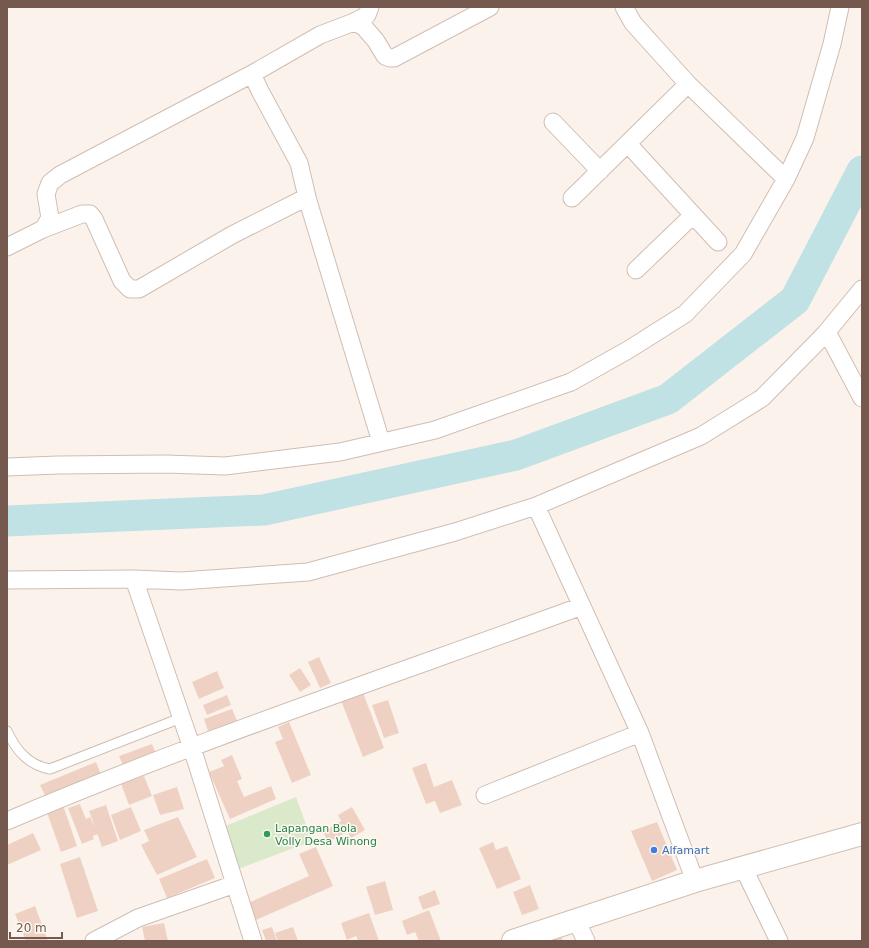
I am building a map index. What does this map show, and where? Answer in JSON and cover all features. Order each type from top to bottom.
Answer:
[{"type":"street","points":[[43,229],[50,218],[46,194],[50,183],[55,179],[252,74],[320,35],[354,22],[367,15],[370,7]]},
{"type":"street","points":[[354,22],[364,27],[376,41],[385,56],[394,58],[490,7]]},
{"type":"street","points":[[624,7],[638,28],[688,84],[786,179]]},
{"type":"street","points":[[7,468],[58,465],[158,464],[225,466],[340,452],[435,430],[571,382],[628,350],[685,314],[743,254],[786,179],[805,138],[832,44],[840,7]]},
{"type":"street","points":[[252,74],[300,163],[307,198],[381,442]]},
{"type":"street","points":[[572,198],[688,84]]},
{"type":"street","points":[[553,122],[600,171]]},
{"type":"street","points":[[628,144],[718,242]]},
{"type":"street","points":[[7,247],[43,229],[82,214],[90,214],[94,219],[122,281],[130,289],[139,289],[232,235],[307,198]]},
{"type":"street","points":[[636,270],[693,215]]},
{"type":"street","points":[[7,580],[134,579],[181,581],[308,572],[455,532],[536,506],[701,436],[762,398],[827,332],[862,290]]},
{"type":"street","points":[[827,332],[862,398]]},
{"type":"street","points":[[536,506],[640,733],[695,880]]},
{"type":"street","points":[[134,579],[192,748],[253,941]]},
{"type":"street","points":[[7,821],[192,748],[335,694],[582,606]]},
{"type":"street","points":[[485,795],[640,733]]},
{"type":"street","points":[[513,941],[695,880],[861,837]]},
{"type":"street","points":[[743,867],[779,941]]},
{"type":"street","points":[[94,941],[138,918],[235,884]]},
{"type":"street","points":[[576,920],[586,941]]},
{"type":"lane","points":[[7,731],[10,743],[22,754],[40,767],[50,769],[182,718]]},
{"type":"green space","name":"Lapangan Bola Volly Desa Winong","points":[[296,797],[312,841],[238,869],[223,827]]},
{"type":"building","points":[[319,657],[331,683],[320,688],[308,662]]},
{"type":"building","points":[[300,668],[311,685],[300,692],[289,675]]},
{"type":"building","points":[[217,671],[224,688],[199,699],[192,682]]},
{"type":"building","points":[[362,690],[384,748],[363,757],[340,698]]},
{"type":"building","points":[[227,695],[231,705],[207,715],[203,705]]},
{"type":"building","points":[[388,700],[399,733],[384,738],[372,705]]},
{"type":"building","points":[[232,709],[238,723],[209,734],[204,719]]},
{"type":"building","points":[[289,722],[311,775],[292,783],[275,742],[283,739],[278,727]]},
{"type":"building","points":[[152,744],[158,758],[125,770],[119,756]]},
{"type":"building","points":[[232,755],[242,779],[237,781],[244,797],[271,786],[276,799],[230,819],[209,772],[224,766],[221,760]]},
{"type":"building","points":[[96,762],[102,777],[47,800],[40,785]]},
{"type":"building","points":[[426,763],[434,787],[452,780],[462,805],[440,813],[435,801],[426,804],[412,768]]},
{"type":"building","points":[[144,776],[152,796],[129,805],[121,784]]},
{"type":"building","points":[[177,787],[184,809],[160,815],[153,795]]},
{"type":"building","points":[[80,804],[86,819],[90,817],[98,834],[93,836],[94,839],[82,844],[68,808]]},
{"type":"building","points":[[63,805],[77,846],[61,852],[46,810]]},
{"type":"building","points":[[106,805],[118,841],[102,847],[89,811]]},
{"type":"building","points":[[131,807],[141,831],[120,840],[111,815]]},
{"type":"building","points":[[352,807],[365,830],[351,838],[347,832],[328,842],[323,832],[341,821],[338,815]]},
{"type":"building","points":[[178,817],[197,857],[157,875],[141,845],[149,841],[144,830]]},
{"type":"building","name":"Alfamart","points":[[657,822],[677,870],[652,881],[631,831]]},
{"type":"building","points":[[33,833],[41,850],[7,865],[7,845]]},
{"type":"building","points":[[493,842],[496,850],[507,846],[521,879],[497,889],[479,848]]},
{"type":"building","points":[[316,847],[333,886],[256,920],[248,903],[309,876],[299,854]]},
{"type":"building","points":[[80,857],[98,911],[77,918],[60,864]]},
{"type":"building","points":[[207,859],[215,878],[167,898],[159,879]]},
{"type":"building","points":[[385,881],[393,910],[375,915],[366,887]]},
{"type":"building","points":[[530,885],[539,909],[522,915],[513,892]]},
{"type":"building","points":[[435,890],[440,904],[423,910],[418,897]]},
{"type":"building","points":[[35,906],[48,941],[26,941],[15,914]]},
{"type":"building","points":[[429,910],[441,941],[419,941],[415,932],[407,935],[402,921]]},
{"type":"building","points":[[369,913],[379,941],[358,941],[356,936],[347,940],[341,923]]},
{"type":"building","points":[[164,923],[168,941],[145,941],[142,927]]},
{"type":"building","points":[[272,927],[277,941],[266,941],[262,930]]},
{"type":"building","points":[[293,927],[298,941],[278,941],[275,933]]},
{"type":"building","points":[[560,934],[563,941],[542,941]]},
{"type":"waterway","points":[[7,521],[264,510],[516,455],[668,399],[795,300],[862,171]]},
{"type":"place","name":"Lapangan Bola Volly Desa Winong","points":[[267,834]]},
{"type":"place","name":"Alfamart","points":[[654,850]]}]
